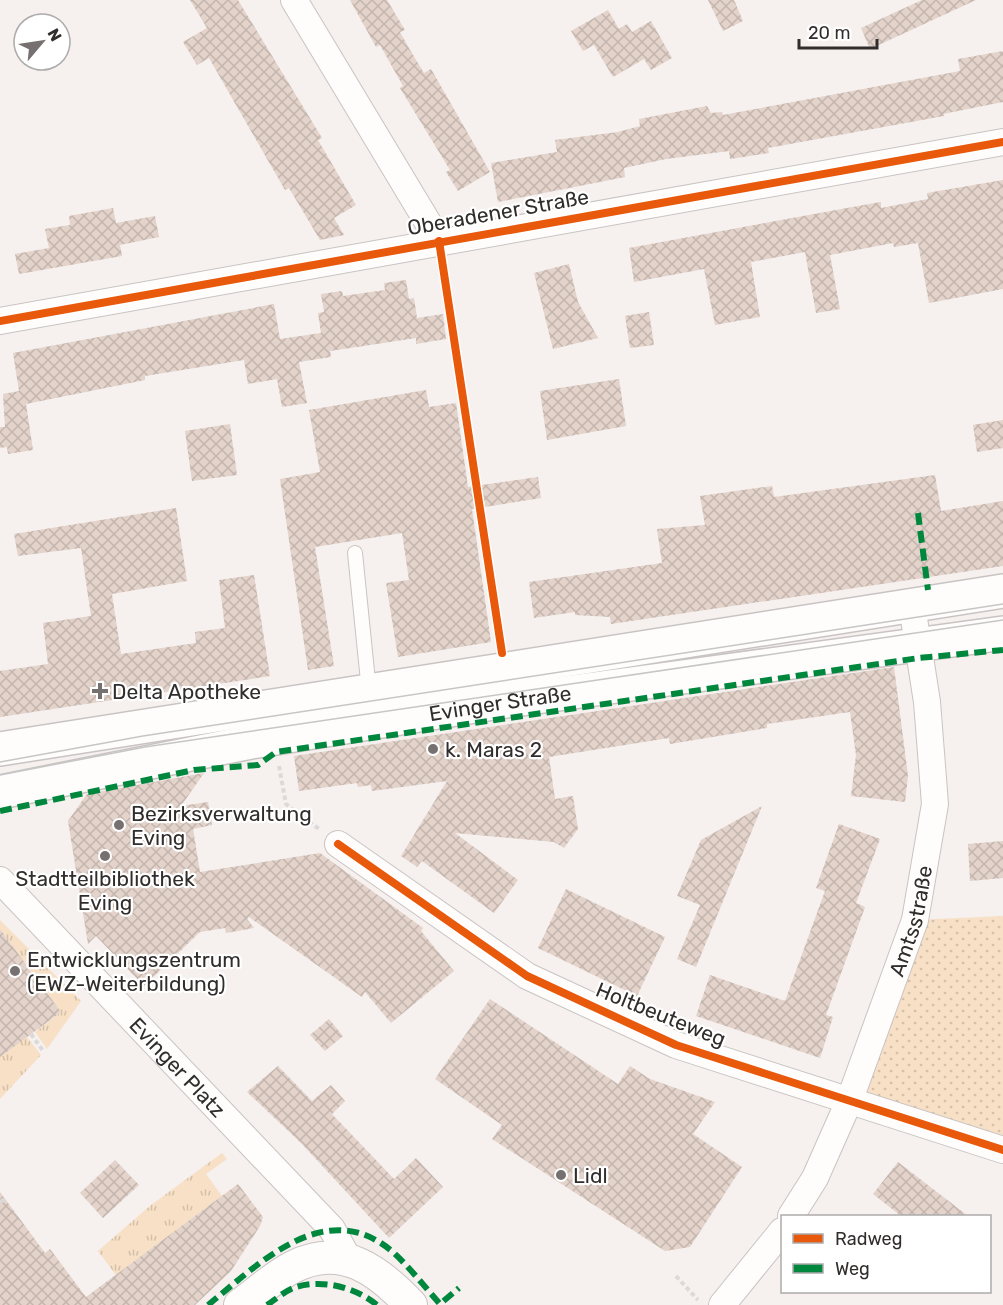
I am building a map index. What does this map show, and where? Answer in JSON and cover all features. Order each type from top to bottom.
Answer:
[{"type":"main road","name":"Evinger Straße","points":[[0,749],[1003,591]]},
{"type":"main road","name":"Evinger Straße","points":[[0,792],[251,742],[1003,633]]},
{"type":"street","points":[[294,0],[439,241]]},
{"type":"street","name":"Oberadener Straße","points":[[0,321],[1003,142]]},
{"type":"street","name":"Amtsstraße","points":[[792,1215],[814,1178],[850,1099],[915,920],[935,804],[927,702],[912,606]]},
{"type":"street","name":"Holtbeuteweg","points":[[338,844],[527,976],[676,1045],[1003,1150]]},
{"type":"street","name":"Evinger Platz","points":[[0,880],[332,1229],[349,1260]]},
{"type":"street","points":[[722,1305],[781,1233]]},
{"type":"street","points":[[240,1305],[301,1264],[328,1258],[349,1260],[370,1268],[411,1305]]},
{"type":"lane","points":[[355,553],[373,723]]},
{"type":"path","points":[[278,762],[286,804],[338,844]]},
{"type":"path","points":[[31,1034],[44,1052]]},
{"type":"path","points":[[0,1202],[5,1199]]},
{"type":"path","points":[[676,1276],[702,1305]]},
{"type":"green space","points":[[1003,916],[1003,1150],[850,1099],[915,920]]},
{"type":"green space","points":[[0,920],[81,1001],[47,1049],[35,1032],[61,1012],[0,929]]},
{"type":"green space","points":[[27,1037],[41,1055],[0,1099],[0,1054]]},
{"type":"green space","points":[[222,1153],[227,1159],[206,1174],[222,1196],[116,1275],[98,1251],[151,1205]]},
{"type":"building","points":[[190,0],[238,0],[322,138],[318,140],[356,205],[334,218],[344,235],[320,240],[289,188],[285,190],[209,58],[197,65],[183,42],[207,28]]},
{"type":"building","points":[[350,0],[387,0],[405,30],[400,32],[410,50],[424,73],[431,69],[490,172],[458,191],[446,172],[450,170],[400,88],[403,86],[380,45],[376,47]]},
{"type":"building","points":[[708,0],[734,0],[743,21],[723,31]]},
{"type":"building","points":[[922,0],[976,0],[870,49],[861,28]]},
{"type":"building","points":[[608,10],[619,29],[627,24],[632,32],[651,21],[672,58],[651,70],[644,59],[613,77],[594,45],[583,51],[571,31]]},
{"type":"building","points":[[1003,51],[1003,102],[943,114],[944,116],[768,148],[769,153],[730,159],[729,151],[666,159],[624,168],[625,177],[498,202],[491,163],[557,152],[555,140],[618,132],[640,126],[639,119],[707,106],[711,113],[722,112],[723,115],[960,71],[958,59]]},
{"type":"building","points":[[1003,180],[1003,289],[929,303],[918,243],[894,247],[893,243],[830,255],[840,309],[816,313],[805,252],[751,262],[760,317],[715,325],[704,269],[634,282],[629,248],[881,202],[881,208],[928,199],[927,193]]},
{"type":"building","points":[[113,208],[116,223],[155,216],[159,237],[120,245],[122,256],[19,274],[15,254],[49,248],[45,229],[70,225],[69,216]]},
{"type":"building","points":[[569,264],[578,302],[598,338],[553,349],[534,273]]},
{"type":"building","points":[[406,280],[409,299],[414,298],[417,318],[443,314],[446,339],[416,344],[416,338],[330,351],[331,357],[299,362],[307,403],[282,407],[277,379],[248,384],[244,360],[145,376],[145,380],[26,404],[33,450],[8,454],[7,447],[0,448],[0,427],[5,427],[3,394],[19,391],[13,353],[274,304],[280,339],[321,333],[318,313],[324,312],[321,294],[342,291],[343,296],[385,290],[384,283]]},
{"type":"building","points":[[649,312],[654,345],[630,348],[625,316]]},
{"type":"building","points":[[619,379],[626,426],[547,440],[540,391]]},
{"type":"building","points":[[426,390],[429,407],[456,403],[468,487],[538,477],[541,498],[472,509],[491,642],[398,657],[386,583],[409,580],[402,533],[315,547],[334,666],[308,670],[280,479],[320,472],[309,410]]},
{"type":"building","points":[[1003,420],[1003,448],[977,452],[973,425]]},
{"type":"building","points":[[230,424],[237,475],[192,481],[185,431]]},
{"type":"building","points":[[935,475],[941,511],[1003,501],[1003,566],[611,624],[610,617],[575,615],[575,612],[534,618],[529,582],[662,563],[657,529],[705,525],[700,496],[772,486],[774,497]]},
{"type":"building","points":[[176,508],[187,581],[112,594],[121,654],[196,643],[195,632],[225,628],[219,580],[254,575],[270,676],[0,717],[0,671],[48,664],[43,623],[91,616],[81,548],[18,556],[14,534]]},
{"type":"building","points":[[894,667],[908,776],[905,802],[851,796],[856,755],[850,712],[767,724],[767,728],[670,744],[669,738],[549,757],[555,799],[573,796],[578,829],[564,848],[554,842],[455,833],[518,880],[494,913],[422,861],[417,867],[401,856],[447,781],[372,791],[371,785],[358,787],[357,783],[299,791],[294,756]]},
{"type":"building","points":[[204,773],[181,806],[208,802],[212,825],[193,829],[200,872],[320,853],[423,928],[421,931],[454,971],[391,1023],[365,992],[362,997],[249,917],[247,919],[254,928],[226,933],[225,928],[200,932],[144,986],[96,936],[88,944],[68,821],[87,794]]},
{"type":"building","points":[[762,806],[696,967],[677,959],[700,905],[677,896],[701,840]]},
{"type":"building","points":[[839,824],[880,839],[856,903],[865,907],[826,1015],[833,1017],[820,1058],[696,1016],[710,975],[785,1001],[825,891],[816,888]]},
{"type":"building","points":[[1003,841],[1003,878],[970,881],[968,844]]},
{"type":"building","points":[[566,889],[665,937],[637,996],[538,948]]},
{"type":"building","name":"Entwicklungszentrum (EWZ-Weiterbildung)","points":[[0,929],[61,1012],[0,1057]]},
{"type":"building","points":[[490,999],[618,1084],[630,1066],[650,1079],[715,1102],[693,1134],[742,1167],[690,1247],[665,1251],[492,1139],[502,1125],[435,1079]]},
{"type":"building","points":[[329,1019],[343,1036],[325,1051],[310,1035]]},
{"type":"building","points":[[278,1066],[312,1101],[331,1085],[345,1101],[332,1114],[394,1179],[416,1158],[443,1187],[389,1238],[302,1144],[247,1092]]},
{"type":"building","points":[[115,1160],[139,1185],[103,1218],[80,1193]]},
{"type":"building","points":[[898,1162],[967,1215],[900,1215],[873,1194]]},
{"type":"building","points":[[238,1184],[263,1217],[260,1226],[231,1271],[195,1305],[0,1305],[0,1192],[45,1253],[50,1249],[86,1297]]},
{"type":"tram line","points":[[0,762],[143,736],[1003,604]]},
{"type":"tram line","points":[[0,775],[145,747],[1003,620]]},
{"type":"marked path","points":[[918,513],[928,590]]},
{"type":"marked path","points":[[0,811],[194,770],[258,765],[276,752],[919,658],[1003,650]]},
{"type":"marked path","points":[[208,1305],[250,1271],[295,1241],[319,1232],[344,1230],[369,1237],[394,1253],[440,1304],[459,1288]]},
{"type":"marked path","points":[[267,1305],[292,1288],[317,1284],[349,1289],[377,1305]]},
{"type":"cycle path","points":[[0,321],[1003,142]]},
{"type":"cycle path","points":[[439,241],[502,653]]},
{"type":"cycle path","points":[[338,844],[527,976],[676,1045],[1003,1150]]},
{"type":"place","name":"Delta Apotheke","points":[[100,691]]},
{"type":"place","name":"k. Maras 2","points":[[433,749]]},
{"type":"place","name":"Bezirksverwaltung Eving","points":[[119,825]]},
{"type":"place","name":"Stadtteilbibliothek Eving","points":[[105,856]]},
{"type":"place","name":"Entwicklungszentrum (EWZ-Weiterbildung)","points":[[15,971]]},
{"type":"place","name":"Lidl","points":[[561,1175]]}]
